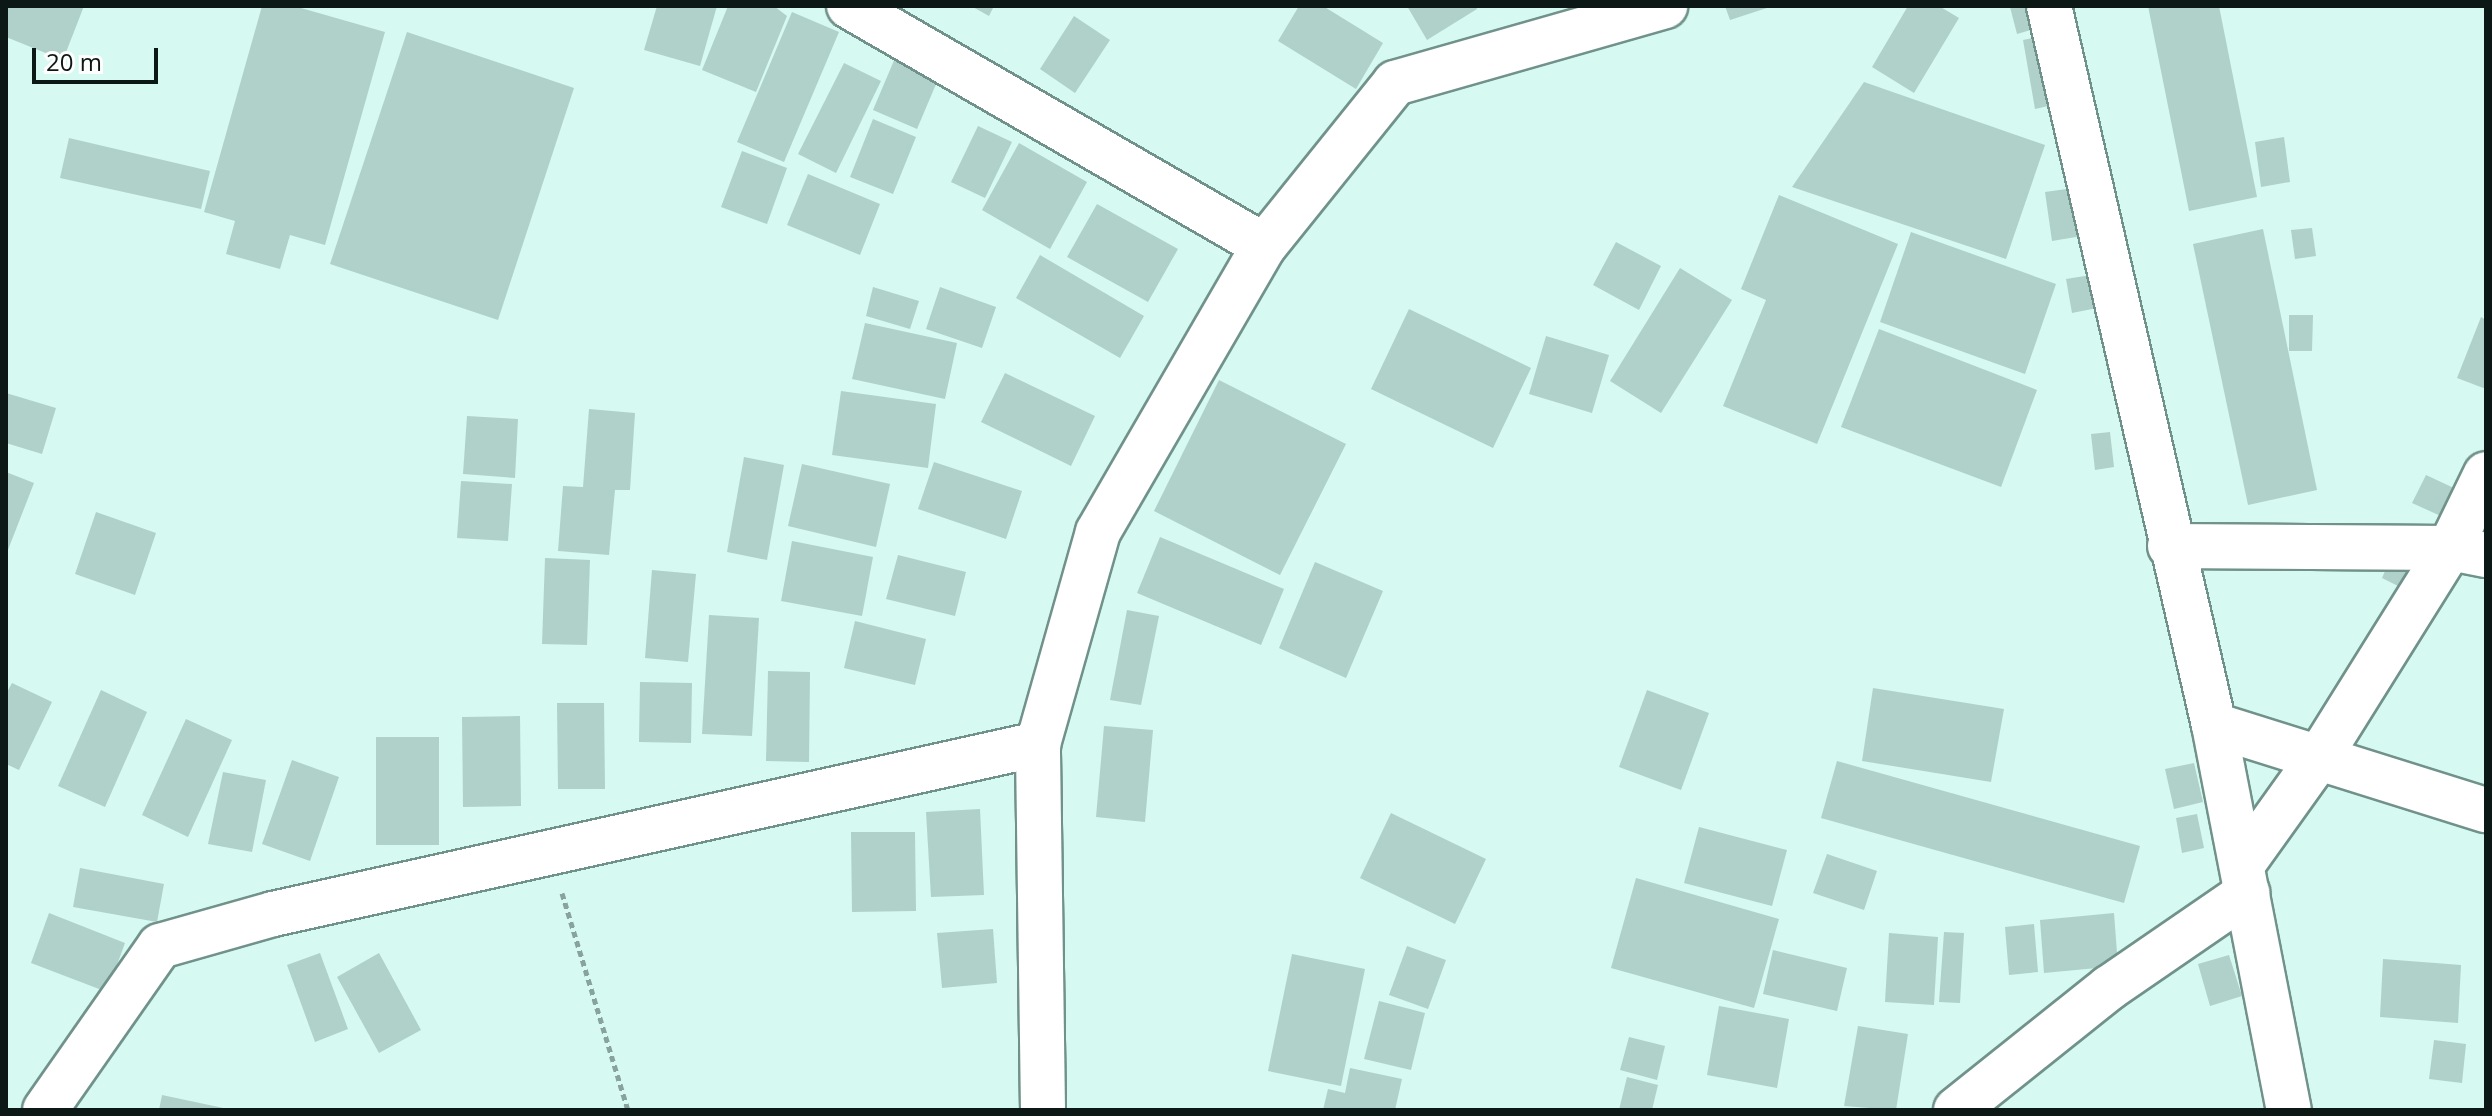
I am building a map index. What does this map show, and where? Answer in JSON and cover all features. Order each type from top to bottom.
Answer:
[{"type":"street","points":[[849,6],[1264,246]]},
{"type":"street","points":[[1043,1110],[1038,744],[1098,532],[1264,246],[1395,83],[1665,6]]},
{"type":"street","points":[[2049,6],[2170,546],[2214,725],[2289,1110]]},
{"type":"street","points":[[1956,1110],[2244,879],[2320,756],[2468,551],[2486,474]]},
{"type":"street","points":[[2170,546],[2468,551]]},
{"type":"street","points":[[2214,725],[2486,810]]},
{"type":"street","points":[[45,1110],[160,946],[273,914],[1038,744]]},
{"type":"path","points":[[550,852],[628,1110]]},
{"type":"building","points":[[6,6],[84,6],[63,60],[6,37]]},
{"type":"building","points":[[262,6],[294,6],[385,32],[325,245],[290,235],[280,269],[226,254],[235,221],[204,212]]},
{"type":"building","points":[[657,6],[717,6],[700,66],[644,50]]},
{"type":"building","points":[[728,6],[774,6],[787,16],[756,92],[702,70]]},
{"type":"building","points":[[971,6],[994,6],[989,16]]},
{"type":"building","points":[[1299,6],[1323,6],[1383,43],[1356,89],[1278,41]]},
{"type":"building","points":[[1407,6],[1476,6],[1477,9],[1427,40]]},
{"type":"building","points":[[1725,6],[1770,6],[1770,7],[1730,20]]},
{"type":"building","points":[[1908,6],[1939,6],[1959,18],[1914,93],[1872,67]]},
{"type":"building","points":[[2046,6],[2051,24],[2017,34],[2010,7]]},
{"type":"building","points":[[2148,6],[2219,6],[2257,197],[2189,211]]},
{"type":"building","points":[[792,12],[839,32],[784,162],[737,142]]},
{"type":"building","points":[[1074,16],[1110,40],[1075,93],[1040,69]]},
{"type":"building","points":[[407,32],[574,88],[498,320],[330,264]]},
{"type":"building","points":[[2054,34],[2066,102],[2035,109],[2023,40]]},
{"type":"building","points":[[898,51],[942,70],[917,129],[873,110]]},
{"type":"building","points":[[844,63],[881,81],[836,173],[798,154]]},
{"type":"building","points":[[1864,82],[2045,145],[2006,259],[1792,187]]},
{"type":"building","points":[[873,119],[916,137],[893,194],[850,177]]},
{"type":"building","points":[[978,126],[1012,142],[985,198],[951,182]]},
{"type":"building","points":[[2284,137],[2290,182],[2261,187],[2255,142]]},
{"type":"building","points":[[69,138],[210,171],[201,209],[60,178]]},
{"type":"building","points":[[1019,143],[1087,182],[1050,249],[982,210]]},
{"type":"building","points":[[742,151],[787,168],[767,224],[721,207]]},
{"type":"building","points":[[808,174],[880,204],[860,255],[787,225]]},
{"type":"building","points":[[2074,188],[2082,236],[2052,241],[2045,192]]},
{"type":"building","points":[[1779,195],[1898,244],[1817,444],[1723,406],[1766,300],[1741,289]]},
{"type":"building","points":[[1097,204],[1178,249],[1148,302],[1067,257]]},
{"type":"building","points":[[2312,228],[2316,256],[2295,259],[2291,230]]},
{"type":"building","points":[[2263,229],[2317,490],[2248,505],[2193,244]]},
{"type":"building","points":[[1911,232],[2056,284],[2025,374],[1880,322]]},
{"type":"building","points":[[1616,242],[1661,266],[1639,310],[1593,285]]},
{"type":"building","points":[[1040,255],[1144,316],[1120,358],[1016,298]]},
{"type":"building","points":[[1680,268],[1732,300],[1661,413],[1610,381]]},
{"type":"building","points":[[2091,275],[2097,308],[2072,313],[2066,279]]},
{"type":"building","points":[[873,287],[919,301],[910,329],[866,316]]},
{"type":"building","points":[[940,287],[996,307],[982,348],[926,329]]},
{"type":"building","points":[[1409,309],[1531,368],[1493,448],[1371,389]]},
{"type":"building","points":[[2289,315],[2313,315],[2312,351],[2289,351]]},
{"type":"building","points":[[2481,317],[2486,320],[2486,389],[2457,378]]},
{"type":"building","points":[[865,323],[957,343],[945,399],[852,379]]},
{"type":"building","points":[[1879,329],[2037,390],[2001,487],[1841,427]]},
{"type":"building","points":[[1546,336],[1609,355],[1592,413],[1529,394]]},
{"type":"building","points":[[1005,373],[1095,416],[1071,466],[981,422]]},
{"type":"building","points":[[1219,380],[1346,444],[1280,575],[1154,511]]},
{"type":"building","points":[[841,391],[936,404],[928,468],[832,455]]},
{"type":"building","points":[[6,393],[56,408],[42,454],[6,443]]},
{"type":"building","points":[[589,409],[635,413],[630,490],[615,490],[609,555],[558,551],[563,486],[583,487]]},
{"type":"building","points":[[467,416],[518,419],[515,478],[463,474]]},
{"type":"building","points":[[2110,432],[2114,467],[2095,470],[2091,434]]},
{"type":"building","points":[[744,457],[784,465],[767,560],[727,552]]},
{"type":"building","points":[[934,462],[1022,491],[1006,539],[918,509]]},
{"type":"building","points":[[802,464],[890,484],[876,547],[788,526]]},
{"type":"building","points":[[6,472],[34,483],[6,555]]},
{"type":"building","points":[[2426,475],[2456,489],[2443,517],[2412,503]]},
{"type":"building","points":[[461,481],[512,484],[508,541],[457,538]]},
{"type":"building","points":[[96,512],[156,533],[135,595],[75,574]]},
{"type":"building","points":[[1160,537],[1284,589],[1261,645],[1137,593]]},
{"type":"building","points":[[792,541],[873,557],[862,616],[781,601]]},
{"type":"building","points":[[2393,553],[2418,565],[2406,590],[2382,578]]},
{"type":"building","points":[[898,555],[966,572],[955,616],[886,599]]},
{"type":"building","points":[[545,558],[590,560],[587,645],[542,644]]},
{"type":"building","points":[[1315,562],[1383,591],[1346,678],[1279,648]]},
{"type":"building","points":[[652,570],[696,574],[688,662],[645,658]]},
{"type":"building","points":[[1127,610],[1159,616],[1141,705],[1110,700]]},
{"type":"building","points":[[709,615],[759,618],[752,736],[702,734]]},
{"type":"building","points":[[855,621],[926,639],[915,685],[844,668]]},
{"type":"building","points":[[768,671],[810,672],[809,762],[766,761]]},
{"type":"building","points":[[640,682],[692,683],[691,743],[639,742]]},
{"type":"building","points":[[12,683],[52,702],[19,770],[6,764],[6,694]]},
{"type":"building","points":[[1873,688],[2004,709],[1991,782],[1862,761]]},
{"type":"building","points":[[101,690],[147,712],[105,807],[58,786]]},
{"type":"building","points":[[1647,690],[1709,713],[1681,790],[1619,767]]},
{"type":"building","points":[[557,703],[604,703],[605,789],[558,789]]},
{"type":"building","points":[[520,716],[521,806],[463,807],[462,717]]},
{"type":"building","points":[[186,719],[232,740],[188,837],[142,815]]},
{"type":"building","points":[[1104,726],[1153,730],[1145,822],[1096,817]]},
{"type":"building","points":[[376,737],[439,737],[439,845],[376,845]]},
{"type":"building","points":[[292,760],[339,777],[310,861],[262,844]]},
{"type":"building","points":[[1837,761],[2140,846],[2124,903],[1821,818]]},
{"type":"building","points":[[2194,763],[2203,802],[2174,809],[2165,769]]},
{"type":"building","points":[[223,772],[266,780],[252,852],[208,844]]},
{"type":"building","points":[[980,809],[984,895],[931,897],[926,812]]},
{"type":"building","points":[[1391,813],[1486,859],[1455,924],[1360,878]]},
{"type":"building","points":[[2197,814],[2204,848],[2182,853],[2176,818]]},
{"type":"building","points":[[1699,827],[1787,850],[1772,906],[1684,883]]},
{"type":"building","points":[[851,832],[915,832],[916,911],[852,912]]},
{"type":"building","points":[[1827,854],[1877,871],[1864,910],[1813,893]]},
{"type":"building","points":[[80,868],[164,884],[157,922],[73,907]]},
{"type":"building","points":[[1636,878],[1779,919],[1754,1008],[1611,968]]},
{"type":"building","points":[[49,913],[125,943],[107,992],[31,963]]},
{"type":"building","points":[[2114,913],[2118,966],[2044,973],[2040,920]]},
{"type":"building","points":[[2034,924],[2038,972],[2009,975],[2005,927]]},
{"type":"building","points":[[993,929],[997,983],[942,988],[937,933]]},
{"type":"building","points":[[1944,932],[1964,933],[1960,1003],[1939,1002]]},
{"type":"building","points":[[1889,933],[1938,937],[1934,1005],[1885,1002]]},
{"type":"building","points":[[1407,946],[1446,960],[1428,1009],[1389,995]]},
{"type":"building","points":[[1773,950],[1847,968],[1837,1011],[1763,994]]},
{"type":"building","points":[[320,953],[348,1029],[315,1042],[287,965]]},
{"type":"building","points":[[379,953],[421,1030],[379,1053],[337,977]]},
{"type":"building","points":[[1292,954],[1365,969],[1341,1086],[1268,1071]]},
{"type":"building","points":[[2229,955],[2242,996],[2210,1006],[2198,964]]},
{"type":"building","points":[[2383,959],[2461,965],[2458,1023],[2380,1017]]},
{"type":"building","points":[[1379,1001],[1425,1013],[1411,1070],[1364,1059]]},
{"type":"building","points":[[1719,1006],[1789,1019],[1777,1088],[1707,1075]]},
{"type":"building","points":[[1858,1026],[1908,1034],[1896,1110],[1844,1106]]},
{"type":"building","points":[[1629,1037],[1665,1046],[1657,1080],[1620,1070]]},
{"type":"building","points":[[2434,1040],[2466,1044],[2462,1083],[2429,1079]]},
{"type":"building","points":[[1350,1068],[1402,1079],[1395,1110],[1323,1110],[1328,1089],[1345,1093]]},
{"type":"building","points":[[1627,1077],[1658,1085],[1652,1110],[1619,1110]]},
{"type":"building","points":[[162,1095],[228,1109],[228,1110],[159,1110]]}]
